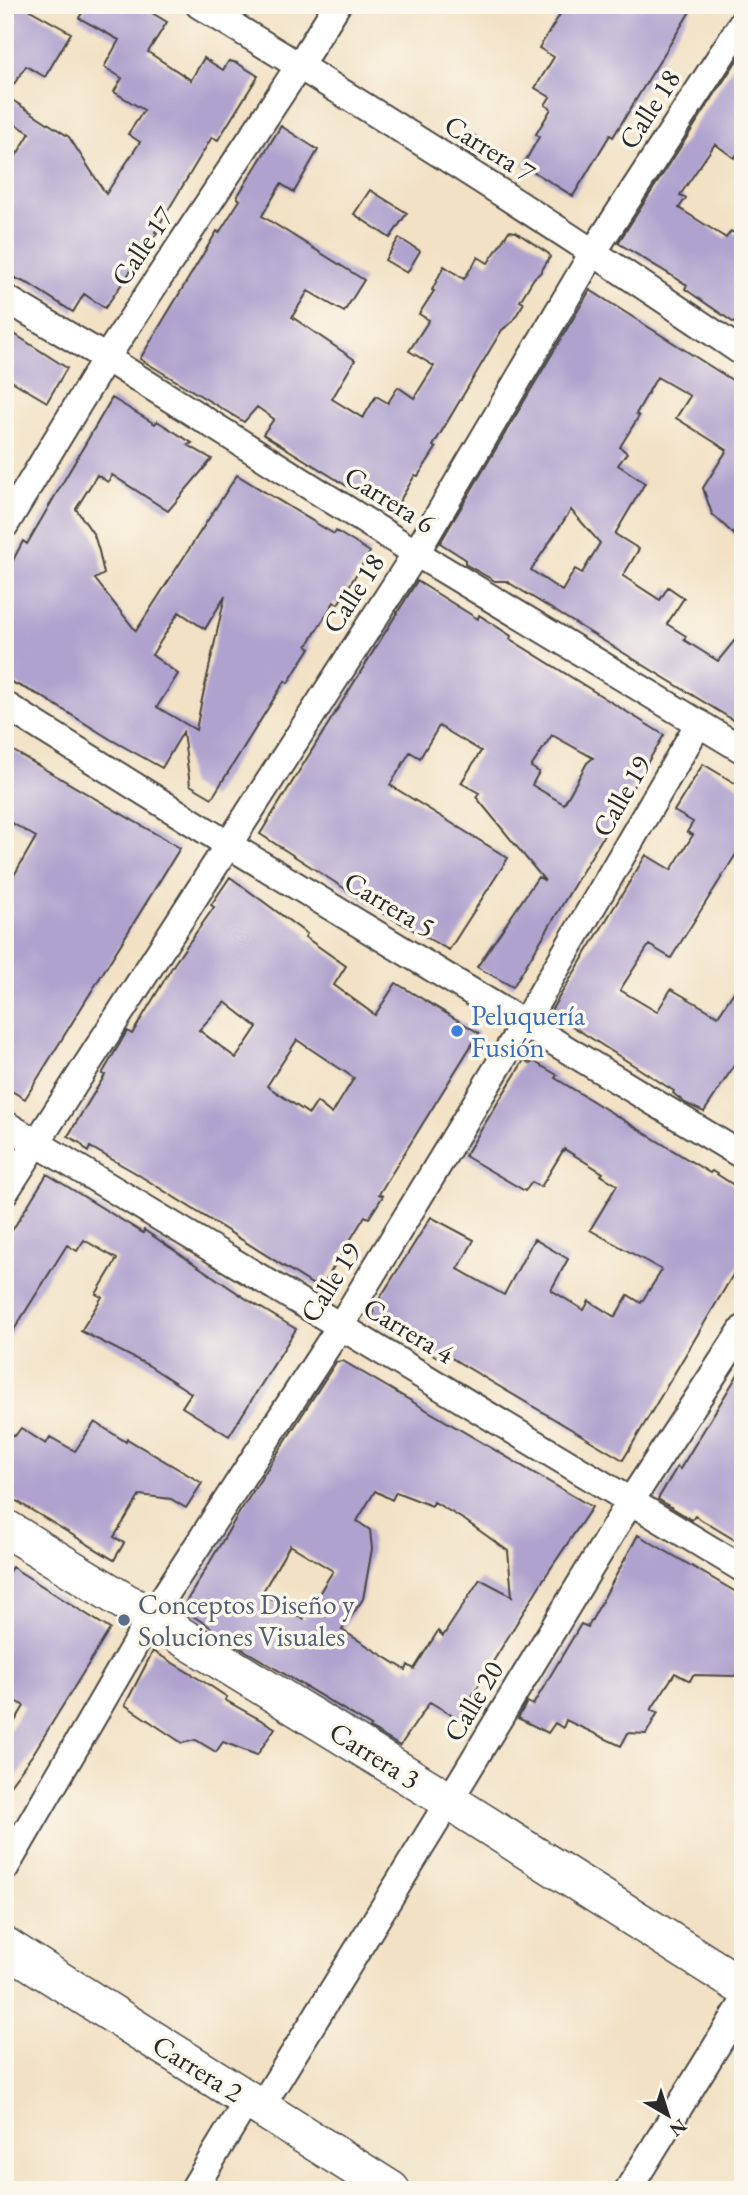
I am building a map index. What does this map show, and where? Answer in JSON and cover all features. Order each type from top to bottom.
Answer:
[{"type":"main road","name":"Carrera 3","points":[[5,1528],[449,1801],[743,1987]]},
{"type":"main road","name":"Carrera 2","points":[[5,1946],[391,2190]]},
{"type":"street","name":"Carrera 7","points":[[199,5],[594,251],[743,352]]},
{"type":"street","name":"Calle 17","points":[[5,525],[106,358],[337,5]]},
{"type":"street","name":"Calle 18","points":[[5,1192],[416,553],[594,251],[743,22]]},
{"type":"street","name":"Carrera 6","points":[[5,298],[106,358],[416,553],[743,750]]},
{"type":"street","name":"Carrera 5","points":[[5,705],[229,845],[743,1156]]},
{"type":"street","name":"Calle 19","points":[[5,1868],[152,1617],[341,1325],[525,1022],[699,723]]},
{"type":"street","name":"Carrera 4","points":[[5,1124],[743,1569]]},
{"type":"street","name":"Calle 20","points":[[193,2190],[254,2103],[449,1801],[630,1502],[743,1329]]},
{"type":"street","points":[[628,2190],[743,2003]]},
{"type":"building","points":[[5,5],[21,5],[71,33],[45,77],[26,66],[6,96],[69,137],[106,194],[140,142],[128,134],[144,110],[114,92],[122,78],[104,67],[119,40],[79,18],[87,5],[139,5],[167,22],[148,52],[191,80],[204,58],[223,70],[229,61],[237,63],[258,76],[218,140],[212,137],[155,232],[157,233],[105,308],[84,294],[73,312],[29,284],[5,274],[5,174],[30,133],[5,118]]},
{"type":"building","points":[[566,5],[694,5],[613,137],[610,135],[573,196],[523,165],[539,137],[536,134],[551,109],[545,105],[550,97],[535,88],[554,57],[539,48]]},
{"type":"building","points":[[743,51],[743,148],[734,158],[715,144],[680,195],[686,198],[679,208],[726,238],[731,231],[743,239],[743,329],[685,289],[687,285],[618,243]]},
{"type":"building","points":[[281,126],[318,150],[294,192],[281,184],[262,216],[364,280],[344,312],[308,291],[292,317],[355,360],[332,399],[363,418],[376,396],[388,403],[398,387],[414,398],[434,366],[409,351],[429,320],[419,314],[434,291],[432,290],[444,266],[464,279],[478,257],[488,263],[509,231],[516,232],[550,257],[520,301],[524,303],[512,322],[497,338],[433,446],[436,448],[418,476],[415,475],[392,514],[263,434],[274,419],[257,407],[244,422],[140,359],[217,231],[219,233],[240,200],[237,197]]},
{"type":"building","points":[[468,132],[485,142],[477,158],[461,148]]},
{"type":"building","points":[[370,190],[407,213],[390,238],[354,214]]},
{"type":"building","points":[[399,238],[420,251],[407,273],[385,260]]},
{"type":"building","points":[[590,290],[743,387],[743,543],[712,514],[703,488],[727,450],[676,418],[690,396],[657,377],[636,414],[639,416],[620,447],[627,453],[618,465],[645,483],[615,534],[639,549],[623,576],[660,600],[668,587],[684,598],[667,624],[686,636],[684,640],[718,661],[743,630],[743,726],[506,581],[495,581],[465,564],[465,559],[440,543]],"holes":[[[571,510],[600,543],[582,573],[575,569],[562,591],[531,570]]]},
{"type":"building","points":[[5,328],[67,368],[47,402],[5,377]]},
{"type":"building","points":[[112,398],[155,424],[157,421],[192,443],[188,445],[212,459],[168,511],[112,475],[108,482],[97,475],[76,509],[94,535],[99,551],[104,574],[95,579],[136,631],[237,475],[334,534],[336,531],[370,552],[338,604],[334,602],[307,646],[310,648],[288,683],[285,681],[212,798],[190,785],[183,732],[162,768],[41,696],[5,679],[5,568],[11,564],[23,541],[27,544]],"holes":[[[225,596],[196,730],[157,707],[178,674],[152,655],[179,612],[205,629]]]},
{"type":"building","points":[[417,581],[478,619],[479,615],[511,636],[510,639],[664,735],[513,987],[477,967],[538,877],[545,881],[476,797],[479,793],[461,783],[481,751],[439,726],[420,758],[410,752],[390,785],[508,858],[449,950],[384,914],[260,834]],"holes":[[[552,735],[593,758],[587,763],[564,804],[532,785],[539,772],[531,767]]]},
{"type":"building","points":[[5,746],[180,848],[25,1099],[5,1087],[5,891],[36,837],[5,819]]},
{"type":"building","points":[[703,764],[743,788],[743,843],[671,958],[649,945],[620,990],[657,1012],[671,989],[718,1016],[743,978],[743,1052],[704,1112],[685,1103],[674,1091],[550,1012],[646,855],[671,870],[693,835],[687,832],[693,822],[674,811]]},
{"type":"building","points":[[230,877],[346,966],[334,985],[375,1015],[396,983],[479,1033],[379,1194],[383,1196],[369,1218],[365,1216],[320,1289],[134,1172],[90,1147],[88,1152],[68,1136],[105,1075],[102,1074],[127,1031],[132,1034],[174,964],[214,907],[211,905]],"holes":[[[225,1002],[257,1027],[236,1058],[199,1030]],[[297,1040],[354,1078],[332,1114],[317,1102],[309,1114],[267,1086]]]},
{"type":"building","points":[[524,1060],[531,1064],[533,1061],[557,1075],[555,1078],[743,1191],[743,1258],[623,1460],[448,1356],[444,1361],[374,1319],[373,1309],[431,1217],[474,1240],[458,1269],[504,1295],[534,1239],[568,1259],[551,1290],[584,1310],[589,1301],[615,1317],[628,1295],[641,1303],[662,1270],[590,1230],[617,1185],[564,1149],[541,1187],[532,1182],[525,1191],[465,1156]]},
{"type":"building","points":[[47,1174],[143,1233],[144,1230],[296,1329],[229,1436],[182,1407],[191,1393],[148,1365],[81,1331],[102,1297],[96,1294],[117,1259],[84,1240],[77,1251],[67,1245],[5,1344],[5,1242]]},
{"type":"building","points":[[343,1361],[592,1507],[543,1580],[458,1719],[430,1702],[400,1746],[182,1609],[239,1513],[336,1362]],"holes":[[[375,1491],[392,1500],[396,1492],[432,1506],[434,1502],[508,1551],[512,1596],[480,1579],[443,1636],[438,1631],[414,1669],[408,1665],[406,1670],[342,1630],[363,1599],[372,1549],[370,1530],[357,1521]],[[290,1545],[333,1571],[303,1619],[262,1593]]]},
{"type":"building","points":[[743,1366],[743,1545],[695,1516],[692,1520],[658,1499],[677,1467],[680,1469]]},
{"type":"building","points":[[95,1422],[202,1483],[186,1508],[171,1499],[140,1495],[114,1537],[124,1543],[114,1560],[5,1494],[5,1431],[15,1436],[21,1428],[46,1444],[50,1437],[75,1451]]},
{"type":"building","points":[[638,1535],[743,1596],[743,1664],[735,1676],[693,1675],[690,1681],[675,1673],[651,1710],[658,1712],[646,1734],[628,1733],[621,1746],[566,1720],[563,1728],[555,1723],[548,1733],[518,1718],[527,1702],[533,1705],[581,1624],[588,1627]]},
{"type":"building","points":[[12,1567],[110,1629],[33,1754],[5,1792],[5,1738],[24,1706],[5,1694],[5,1578]]},
{"type":"building","points":[[153,1651],[227,1697],[225,1700],[275,1728],[257,1755],[223,1742],[216,1752],[196,1740],[182,1743],[125,1705]]},
{"type":"place","name":"Peluquería Fusión","points":[[457,1031]]},
{"type":"place","name":"Conceptos Diseño y Soluciones Visuales","points":[[124,1620]]}]
